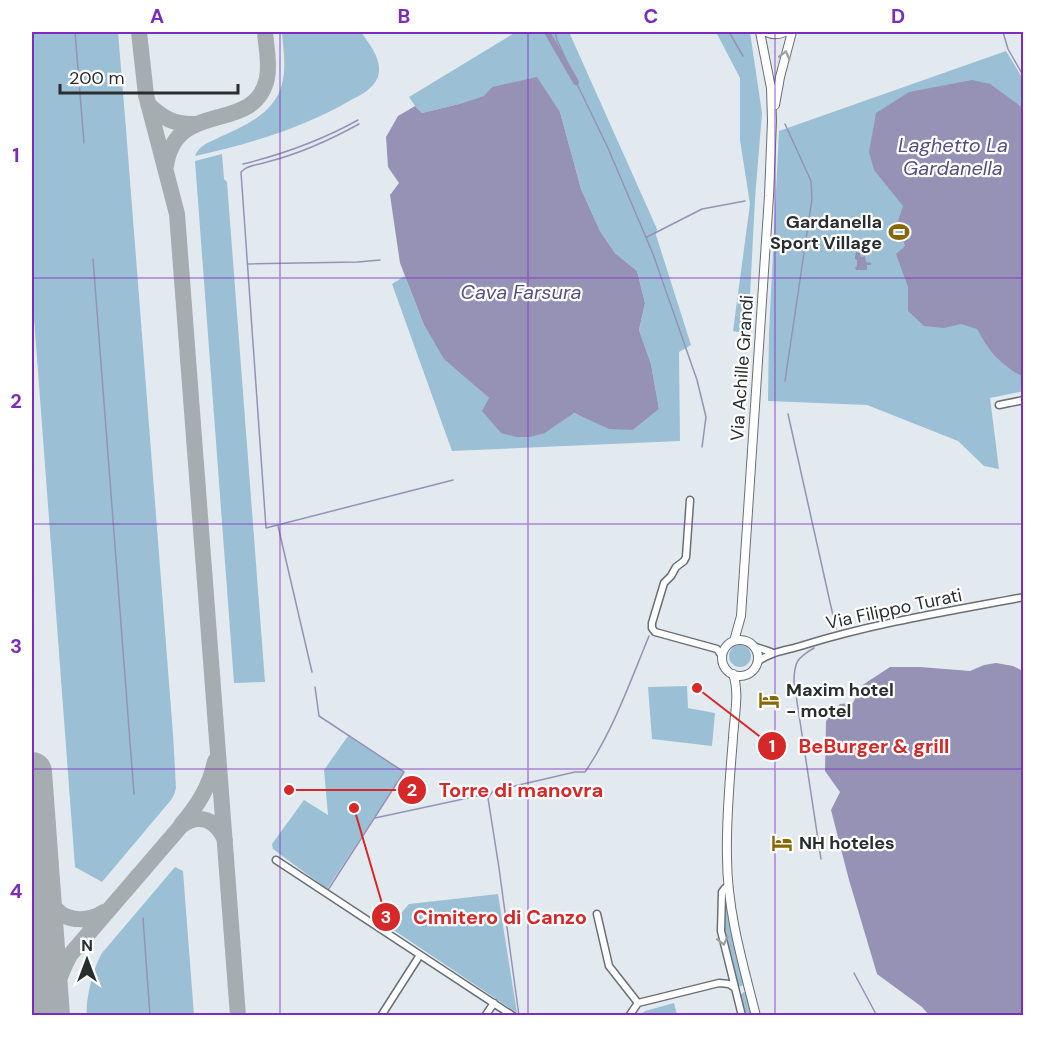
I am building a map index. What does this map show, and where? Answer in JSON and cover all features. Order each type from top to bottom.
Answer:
[{"type":"main road","name":"Via Achille Grandi","points":[[757,662],[756,652],[743,632],[741,616],[772,121],[771,88],[760,32]]},
{"type":"main road","points":[[765,32],[771,34],[785,32]]},
{"type":"main road","name":"Via Achille Grandi","points":[[772,121],[780,77],[792,32]]},
{"type":"main road","name":"Via Achille Grandi","points":[[734,641],[741,616]]},
{"type":"main road","points":[[749,643],[734,641],[726,646],[722,656],[725,667],[733,674],[743,675],[752,670],[757,662]]},
{"type":"main road","points":[[733,674],[736,690],[727,847],[729,888],[733,919],[756,1016]]},
{"type":"main road","points":[[736,690],[743,675]]},
{"type":"street","points":[[999,405],[1023,400]]},
{"type":"street","points":[[690,500],[686,557],[664,582],[652,628],[655,632],[717,649],[722,656]]},
{"type":"street","name":"Via Filippo Turati","points":[[757,662],[772,653],[850,631],[1023,598]]},
{"type":"street","points":[[749,643],[772,653]]},
{"type":"street","points":[[711,647],[726,646]]},
{"type":"street","points":[[276,860],[513,1016]]},
{"type":"street","points":[[729,888],[725,888],[722,892],[720,923],[742,1016]]},
{"type":"street","points":[[597,914],[609,966],[638,1002]]},
{"type":"street","points":[[381,1016],[420,955]]},
{"type":"street","points":[[719,983],[731,971]]},
{"type":"street","points":[[629,1016],[638,1002],[719,983],[729,984],[736,991]]},
{"type":"street","points":[[736,991],[749,988]]},
{"type":"street","points":[[485,1016],[494,1003]]},
{"type":"shaded area","points":[[32,32],[118,32],[126,129],[176,788],[171,800],[102,882],[75,867],[32,291]]},
{"type":"shaded area","points":[[282,32],[361,32],[372,47],[377,59],[378,77],[363,94],[314,119],[255,140],[195,156],[204,145],[258,117],[274,101],[280,91],[284,73]]},
{"type":"shaded area","points":[[516,32],[569,32],[657,229],[656,235],[691,345],[679,352],[680,441],[452,451],[392,284],[405,276],[424,325],[445,359],[489,398],[545,433],[573,413],[591,420],[633,430],[659,409],[651,364],[639,330],[645,303],[637,271],[615,253],[600,231],[581,189],[560,112],[492,87],[485,96],[422,113],[409,97]]},
{"type":"shaded area","points":[[716,32],[750,32],[762,113],[748,334],[733,331],[750,204],[740,140],[740,78]]},
{"type":"shaded area","name":"Gardanella Sport Village","points":[[1006,51],[1023,79],[1024,391],[990,398],[999,469],[984,466],[958,441],[867,405],[768,401],[779,131]]},
{"type":"shaded area","points":[[222,154],[224,179],[227,182],[265,682],[234,683],[195,161]]},
{"type":"shaded area","points":[[740,645],[748,648],[751,656],[748,664],[740,667],[732,664],[729,656],[732,648]]},
{"type":"shaded area","points":[[687,686],[688,708],[715,713],[712,746],[652,739],[648,687]]},
{"type":"shaded area","points":[[348,736],[404,772],[327,889],[273,849],[272,844],[304,800],[328,815],[324,770]]},
{"type":"shaded area","points":[[175,867],[183,871],[194,1015],[87,1015],[91,983],[102,953]]},
{"type":"shaded area","points":[[498,894],[517,1013],[389,927],[409,904]]},
{"type":"shaded area","points":[[723,898],[727,898],[745,983],[742,986],[738,986],[724,927]]},
{"type":"shaded area","points":[[744,992],[747,994],[753,1015],[745,1015],[740,995]]},
{"type":"shaded area","points":[[674,1003],[677,1015],[640,1015],[645,1011]]},
{"type":"water","name":"Cava Farsura","points":[[537,77],[560,112],[581,189],[600,231],[615,253],[637,271],[645,303],[639,330],[651,364],[659,409],[633,430],[609,429],[574,413],[545,433],[530,437],[516,437],[501,433],[482,411],[489,398],[444,359],[424,325],[400,263],[390,195],[399,183],[388,167],[386,137],[398,116],[415,106],[422,113],[484,96],[492,87]]},
{"type":"water","name":"Laghetto La Gardanella","points":[[972,80],[990,84],[1023,108],[1023,377],[996,357],[977,329],[961,324],[944,328],[924,326],[908,311],[908,287],[896,254],[905,246],[898,221],[903,206],[874,170],[869,152],[876,113],[909,92]]},
{"type":"water","points":[[856,252],[860,253],[861,257],[865,256],[866,262],[871,263],[867,265],[867,270],[856,270]]},
{"type":"water","points":[[996,663],[1013,666],[1023,671],[1023,1015],[929,1015],[922,1007],[877,974],[831,810],[840,792],[825,771],[826,721],[840,704],[853,703],[861,686],[890,667],[970,671]]},
{"type":"waterway","points":[[75,32],[84,143]]},
{"type":"waterway","points":[[547,32],[576,82]]},
{"type":"waterway","points":[[555,32],[653,254],[697,380],[706,417],[702,447]]},
{"type":"waterway","points":[[729,32],[743,56]]},
{"type":"waterway","points":[[1003,32],[1008,49],[1024,77]]},
{"type":"waterway","points":[[243,164],[302,146],[358,120]]},
{"type":"waterway","points":[[359,124],[314,146],[249,167],[241,172],[266,528],[453,480]]},
{"type":"waterway","points":[[785,124],[811,181],[812,199],[785,381]]},
{"type":"waterway","points":[[647,237],[702,209],[745,201]]},
{"type":"waterway","points":[[93,259],[134,794]]},
{"type":"waterway","points":[[247,264],[380,260]]},
{"type":"waterway","points":[[788,414],[836,629]]},
{"type":"waterway","points":[[278,526],[312,672]]},
{"type":"waterway","points":[[519,1016],[488,798],[493,791],[575,772],[585,772],[613,723],[649,636]]},
{"type":"waterway","points":[[814,648],[798,661],[794,682],[821,859]]},
{"type":"waterway","points":[[315,687],[319,716],[404,772],[328,890]]},
{"type":"waterway","points":[[375,818],[482,795]]},
{"type":"waterway","points":[[143,918],[150,1016]]},
{"type":"waterway","points":[[854,973],[877,1016]]},
{"type":"taxiway","points":[[139,32],[146,95],[177,214],[238,1016]]},
{"type":"taxiway","points":[[166,166],[173,145],[184,131],[199,123],[248,107],[260,96],[268,72],[265,32]]},
{"type":"taxiway","points":[[148,104],[169,120],[195,124]]},
{"type":"taxiway","points":[[181,825],[202,795],[215,761]]},
{"type":"taxiway","points":[[50,1016],[57,984],[70,955],[181,826],[195,819],[207,820],[217,827],[225,840]]},
{"type":"taxiway","points":[[39,874],[50,901],[61,914],[86,919],[104,912]]},
{"type":"runway","points":[[32,772],[50,1016]]},
{"type":"place","name":"Gardanella Sport Village","points":[[899,232]]},
{"type":"place","name":"BeBurger & grill","points":[[697,688]]},
{"type":"place","name":"Maxim hotel - motel","points":[[769,700]]},
{"type":"place","name":"Torre di manovra","points":[[289,790]]},
{"type":"place","name":"Cimitero di Canzo","points":[[354,808]]},
{"type":"place","name":"NH hoteles","points":[[782,843]]}]
